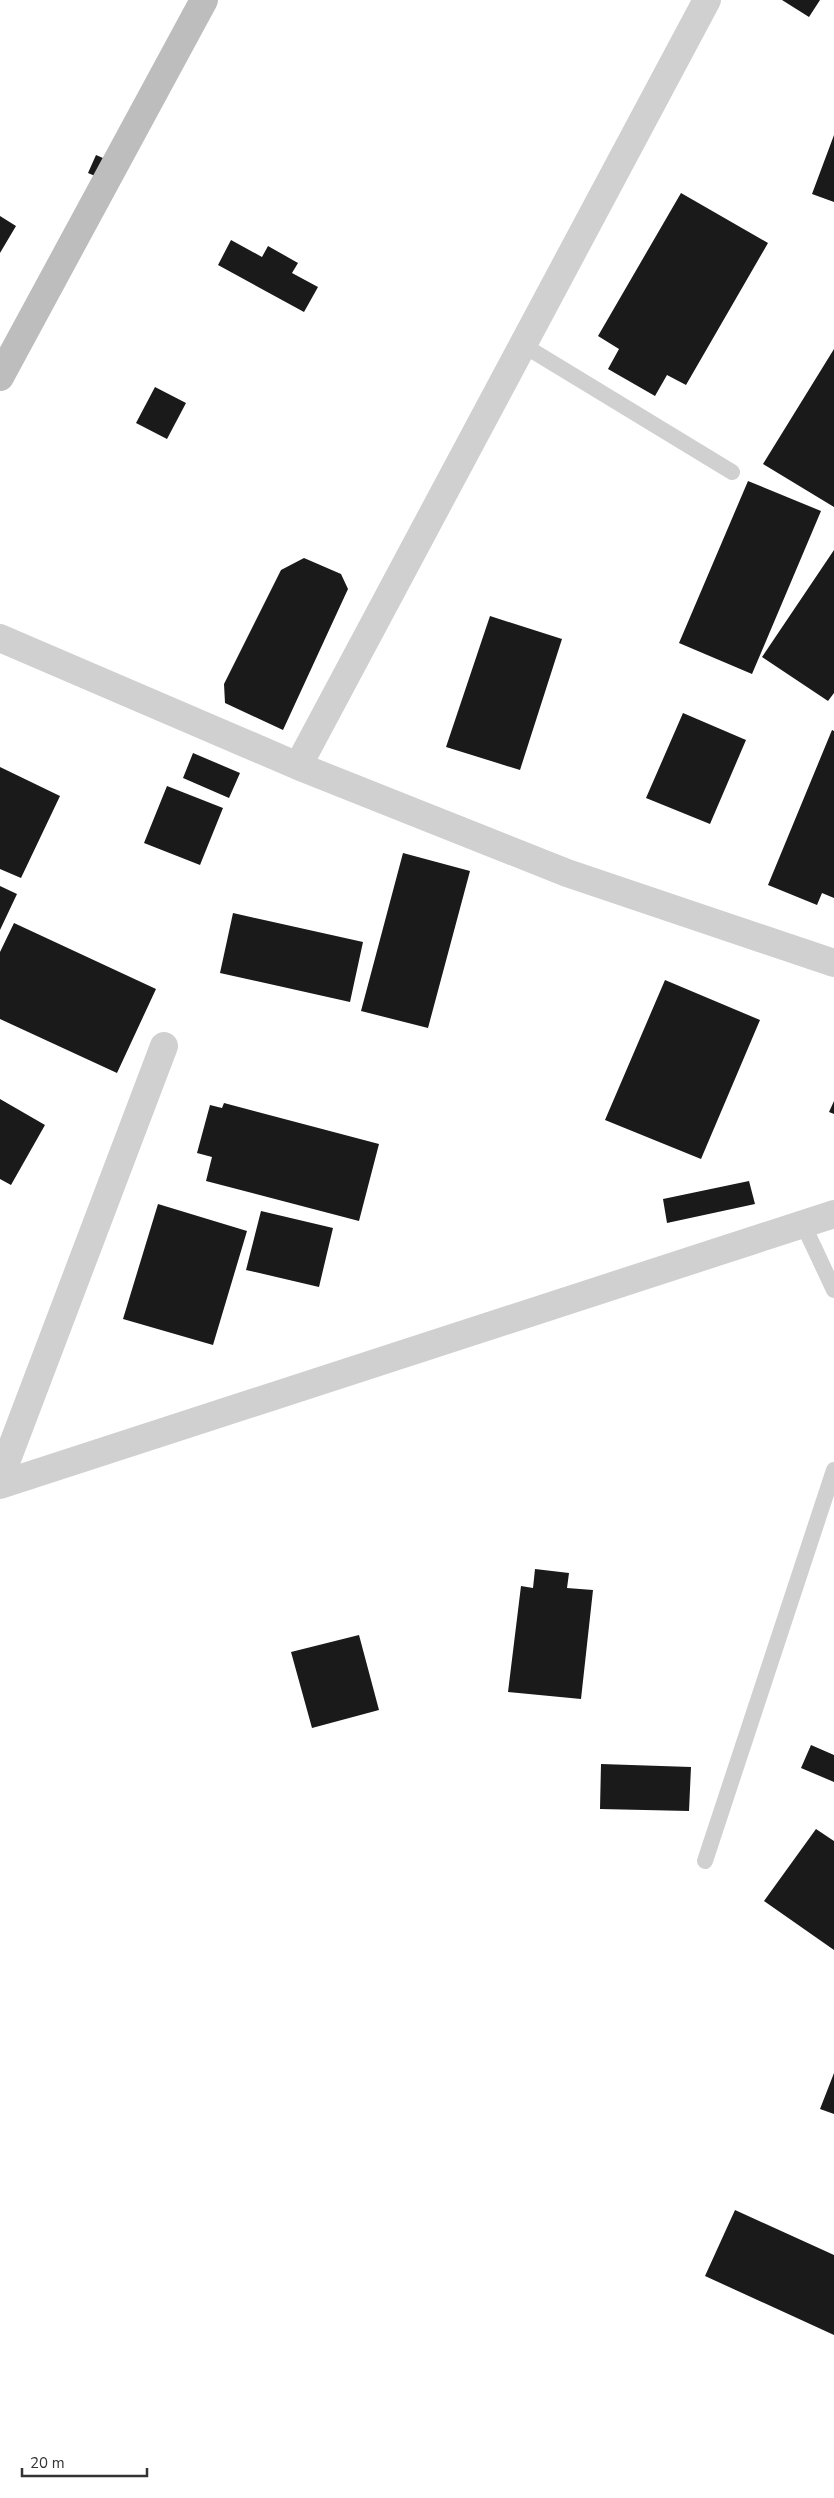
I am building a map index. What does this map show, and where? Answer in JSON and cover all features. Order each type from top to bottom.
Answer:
[{"type":"street","points":[[0,377],[204,0]]},
{"type":"street","points":[[298,766],[707,0]]},
{"type":"street","points":[[0,638],[298,766],[567,874],[834,963]]},
{"type":"street","points":[[0,1478],[164,1046]]},
{"type":"street","points":[[0,1484],[834,1214]]},
{"type":"lane","points":[[522,345],[732,472]]},
{"type":"lane","points":[[803,1224],[834,1290]]},
{"type":"lane","points":[[705,1861],[834,1470]]},
{"type":"building","points":[[782,0],[820,0],[809,17]]},
{"type":"building","points":[[834,135],[834,202],[812,194]]},
{"type":"building","points":[[96,155],[110,161],[102,179],[88,173]]},
{"type":"building","points":[[681,193],[768,243],[686,385],[667,375],[655,396],[608,369],[619,349],[598,336]]},
{"type":"building","points":[[0,216],[16,226],[0,253]]},
{"type":"building","points":[[231,240],[262,257],[268,246],[298,263],[292,273],[318,287],[304,312],[218,265]]},
{"type":"building","points":[[834,349],[834,507],[763,464]]},
{"type":"building","points":[[155,387],[186,403],[167,439],[136,423]]},
{"type":"building","points":[[748,481],[821,511],[752,674],[679,643]]},
{"type":"building","points":[[834,550],[834,693],[828,701],[762,657]]},
{"type":"building","points":[[304,558],[341,574],[348,589],[283,730],[225,703],[224,684],[281,570]]},
{"type":"building","points":[[490,616],[562,639],[520,770],[446,747]]},
{"type":"building","points":[[683,713],[746,740],[710,824],[646,798]]},
{"type":"building","points":[[832,730],[834,731],[834,898],[822,893],[817,905],[768,885]]},
{"type":"building","points":[[193,753],[240,773],[229,798],[183,778]]},
{"type":"building","points":[[0,767],[60,796],[21,878],[0,869]]},
{"type":"building","points":[[167,786],[223,808],[200,865],[144,843]]},
{"type":"building","points":[[403,853],[470,871],[428,1028],[361,1011]]},
{"type":"building","points":[[0,886],[17,894],[0,930]]},
{"type":"building","points":[[233,913],[363,942],[350,1002],[220,973]]},
{"type":"building","points":[[14,923],[156,989],[117,1073],[0,1019],[0,952]]},
{"type":"building","points":[[665,980],[760,1020],[701,1159],[605,1120]]},
{"type":"building","points":[[0,1099],[45,1125],[11,1185],[0,1179]]},
{"type":"building","points":[[834,1101],[834,1114],[829,1112]]},
{"type":"building","points":[[224,1103],[379,1144],[359,1221],[206,1181],[212,1157],[197,1153],[210,1105],[222,1108]]},
{"type":"building","points":[[749,1181],[755,1204],[667,1223],[663,1199]]},
{"type":"building","points":[[158,1204],[247,1231],[213,1345],[123,1319]]},
{"type":"building","points":[[261,1211],[333,1228],[319,1287],[246,1270]]},
{"type":"building","points":[[535,1569],[569,1573],[567,1588],[593,1590],[581,1699],[508,1692],[521,1586],[533,1588]]},
{"type":"building","points":[[359,1635],[379,1710],[312,1728],[291,1652]]},
{"type":"building","points":[[811,1745],[834,1755],[834,1782],[801,1768]]},
{"type":"building","points":[[601,1764],[691,1767],[689,1811],[600,1809]]},
{"type":"building","points":[[816,1829],[834,1841],[834,1950],[764,1901]]},
{"type":"building","points":[[834,2073],[834,2114],[820,2109]]},
{"type":"building","points":[[735,2210],[834,2255],[834,2335],[705,2276]]}]
